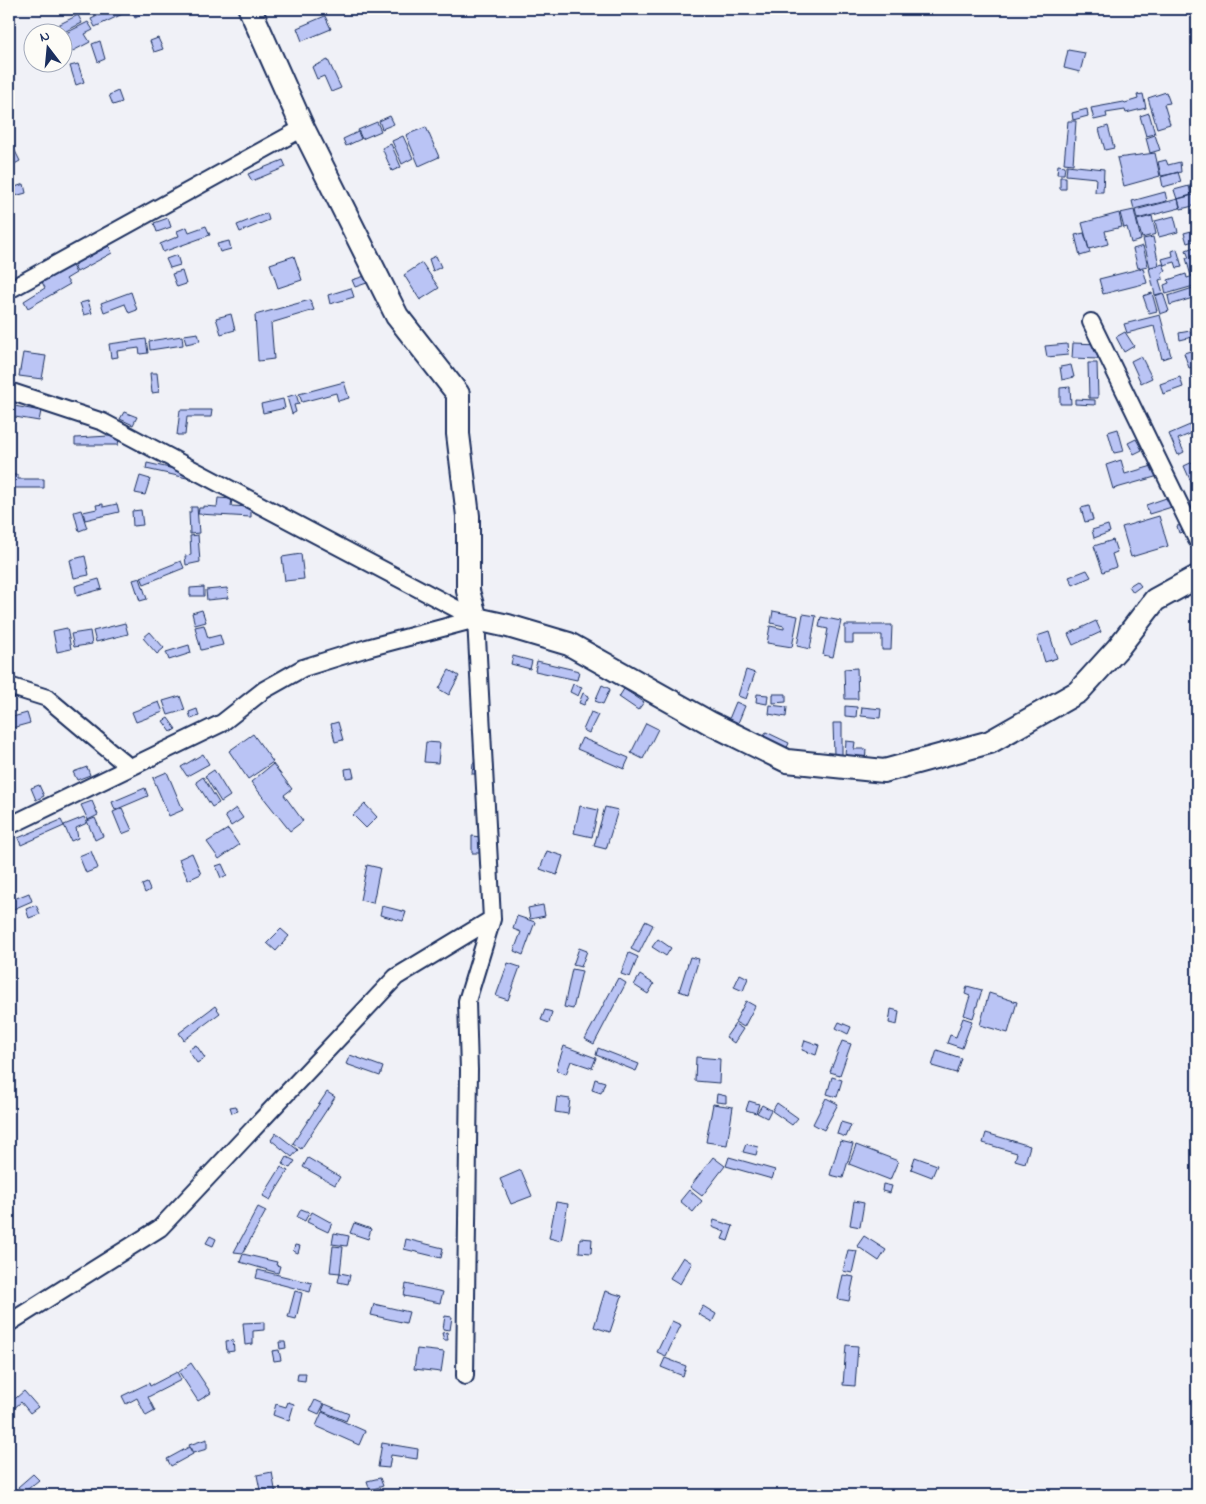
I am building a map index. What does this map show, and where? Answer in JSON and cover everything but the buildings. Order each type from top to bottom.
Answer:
[{"type":"street","points":[[250,9],[303,128],[397,316],[458,394],[458,434],[468,516],[468,591],[476,619],[492,919],[467,1002],[469,1070],[465,1376]]},
{"type":"street","points":[[9,290],[303,128]]},
{"type":"street","points":[[1091,322],[1197,540]]},
{"type":"street","points":[[9,391],[103,422],[476,619],[508,626],[569,644],[710,723],[787,761],[884,772],[990,742],[1078,692],[1118,648],[1155,600],[1197,577]]},
{"type":"street","points":[[9,826],[222,723],[264,690],[303,668],[367,648],[476,619]]},
{"type":"street","points":[[9,686],[47,698],[129,767]]},
{"type":"street","points":[[9,1323],[160,1228],[396,977],[492,919]]}]
